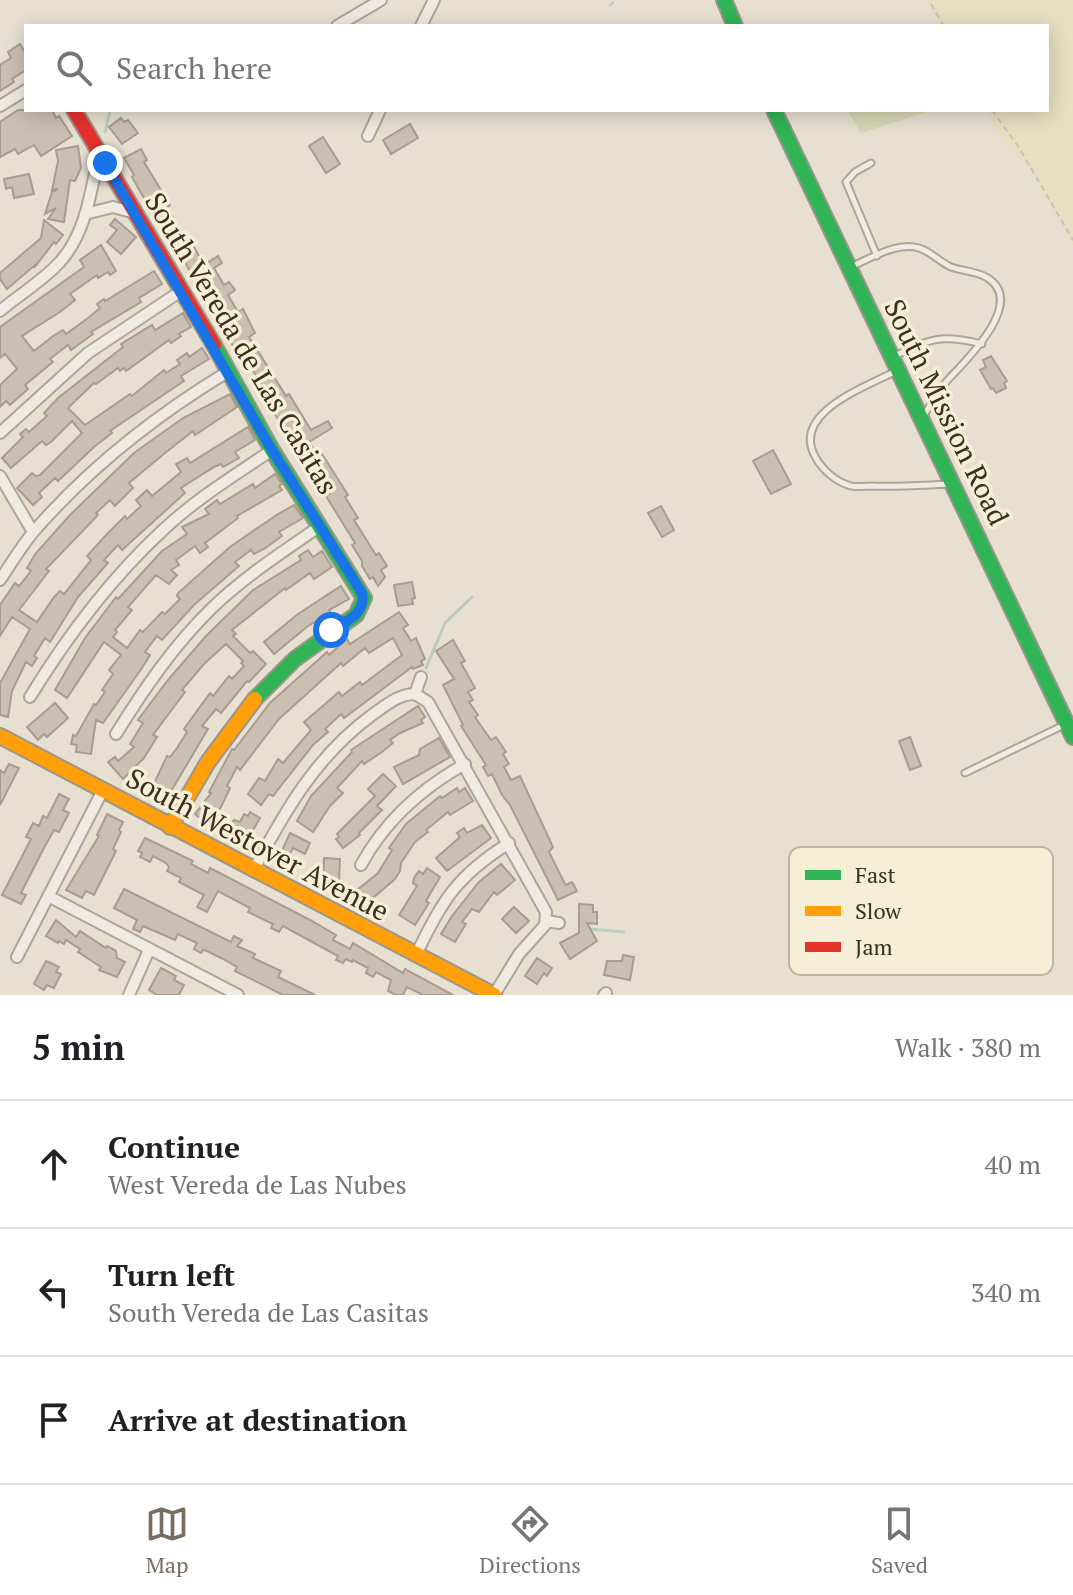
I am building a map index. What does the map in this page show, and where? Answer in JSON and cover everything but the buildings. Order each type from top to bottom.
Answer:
[{"type":"street","points":[[340,24],[381,0]]},
{"type":"street","points":[[422,24],[434,0]]},
{"type":"street","points":[[724,0],[734,24]]},
{"type":"street","points":[[0,106],[24,91]]},
{"type":"street","name":"South Vereda de Las Casitas","points":[[75,112],[229,371],[272,450],[362,593],[363,603],[356,615],[297,656],[247,704],[204,765],[170,827]]},
{"type":"street","points":[[368,136],[379,112]]},
{"type":"street","name":"South Mission Road","points":[[775,112],[1070,730]]},
{"type":"street","points":[[0,311],[58,264],[77,235],[99,153]]},
{"type":"street","points":[[85,214],[113,207],[135,213]]},
{"type":"street","points":[[0,433],[88,353],[181,291]]},
{"type":"street","points":[[0,580],[33,532],[85,477],[184,398],[229,371]]},
{"type":"street","points":[[30,697],[79,623],[135,558],[165,528],[213,490],[272,450]]},
{"type":"street","points":[[0,476],[33,532]]},
{"type":"street","points":[[116,734],[149,682],[213,607],[250,575],[320,526]]},
{"type":"street","points":[[415,694],[421,677]]},
{"type":"street","points":[[253,871],[280,819],[319,763],[356,727],[386,705],[400,696],[415,694],[428,702],[546,912],[546,921],[519,954],[494,995]]},
{"type":"street","name":"South Westover Avenue","points":[[0,736],[494,995]]},
{"type":"street","points":[[361,865],[372,845],[405,807],[424,790],[465,764]]},
{"type":"street","points":[[17,957],[102,792]]},
{"type":"street","points":[[416,955],[447,896],[480,862],[509,843]]},
{"type":"street","points":[[48,896],[238,995]]},
{"type":"street","points":[[546,921],[559,923]]},
{"type":"street","points":[[129,995],[149,950]]},
{"type":"lane","points":[[871,163],[855,172],[846,182],[877,256]]},
{"type":"lane","points":[[849,267],[908,246],[935,255],[947,266],[988,277],[998,288],[1000,303],[994,323],[982,344],[944,384],[922,419]]},
{"type":"lane","points":[[953,484],[848,486],[820,465],[812,452],[809,437],[813,423],[825,410],[925,342],[961,338],[982,344]]},
{"type":"lane","points":[[965,773],[1070,730]]},
{"type":"path","points":[[609,6],[617,0]]},
{"type":"path","points":[[931,4],[943,24]]},
{"type":"path","points":[[993,112],[1018,146],[1073,240]]},
{"type":"shaded area","points":[[926,0],[1073,0],[1073,245],[1033,172],[1003,142],[987,112],[1049,112],[1049,24],[939,24]]},
{"type":"green space","points":[[848,112],[926,112],[861,133]]},
{"type":"waterway","points":[[105,132],[110,112]]},
{"type":"waterway","points":[[426,668],[445,623],[472,597]]},
{"type":"waterway","points":[[589,929],[624,932]]},
{"type":"traffic: fast","points":[[724,0],[734,24]]},
{"type":"traffic: fast","points":[[775,112],[1073,737]]},
{"type":"traffic: fast","points":[[214,345],[272,450],[364,598],[356,615],[295,659],[255,699]]},
{"type":"traffic: slow","points":[[170,827],[208,762],[255,699]]},
{"type":"traffic: slow","points":[[0,736],[494,995]]},
{"type":"traffic: jam","points":[[75,112],[214,345]]},
{"type":"route","points":[[105,163],[229,371],[272,450],[362,593],[363,603],[356,615],[331,630]]}]
